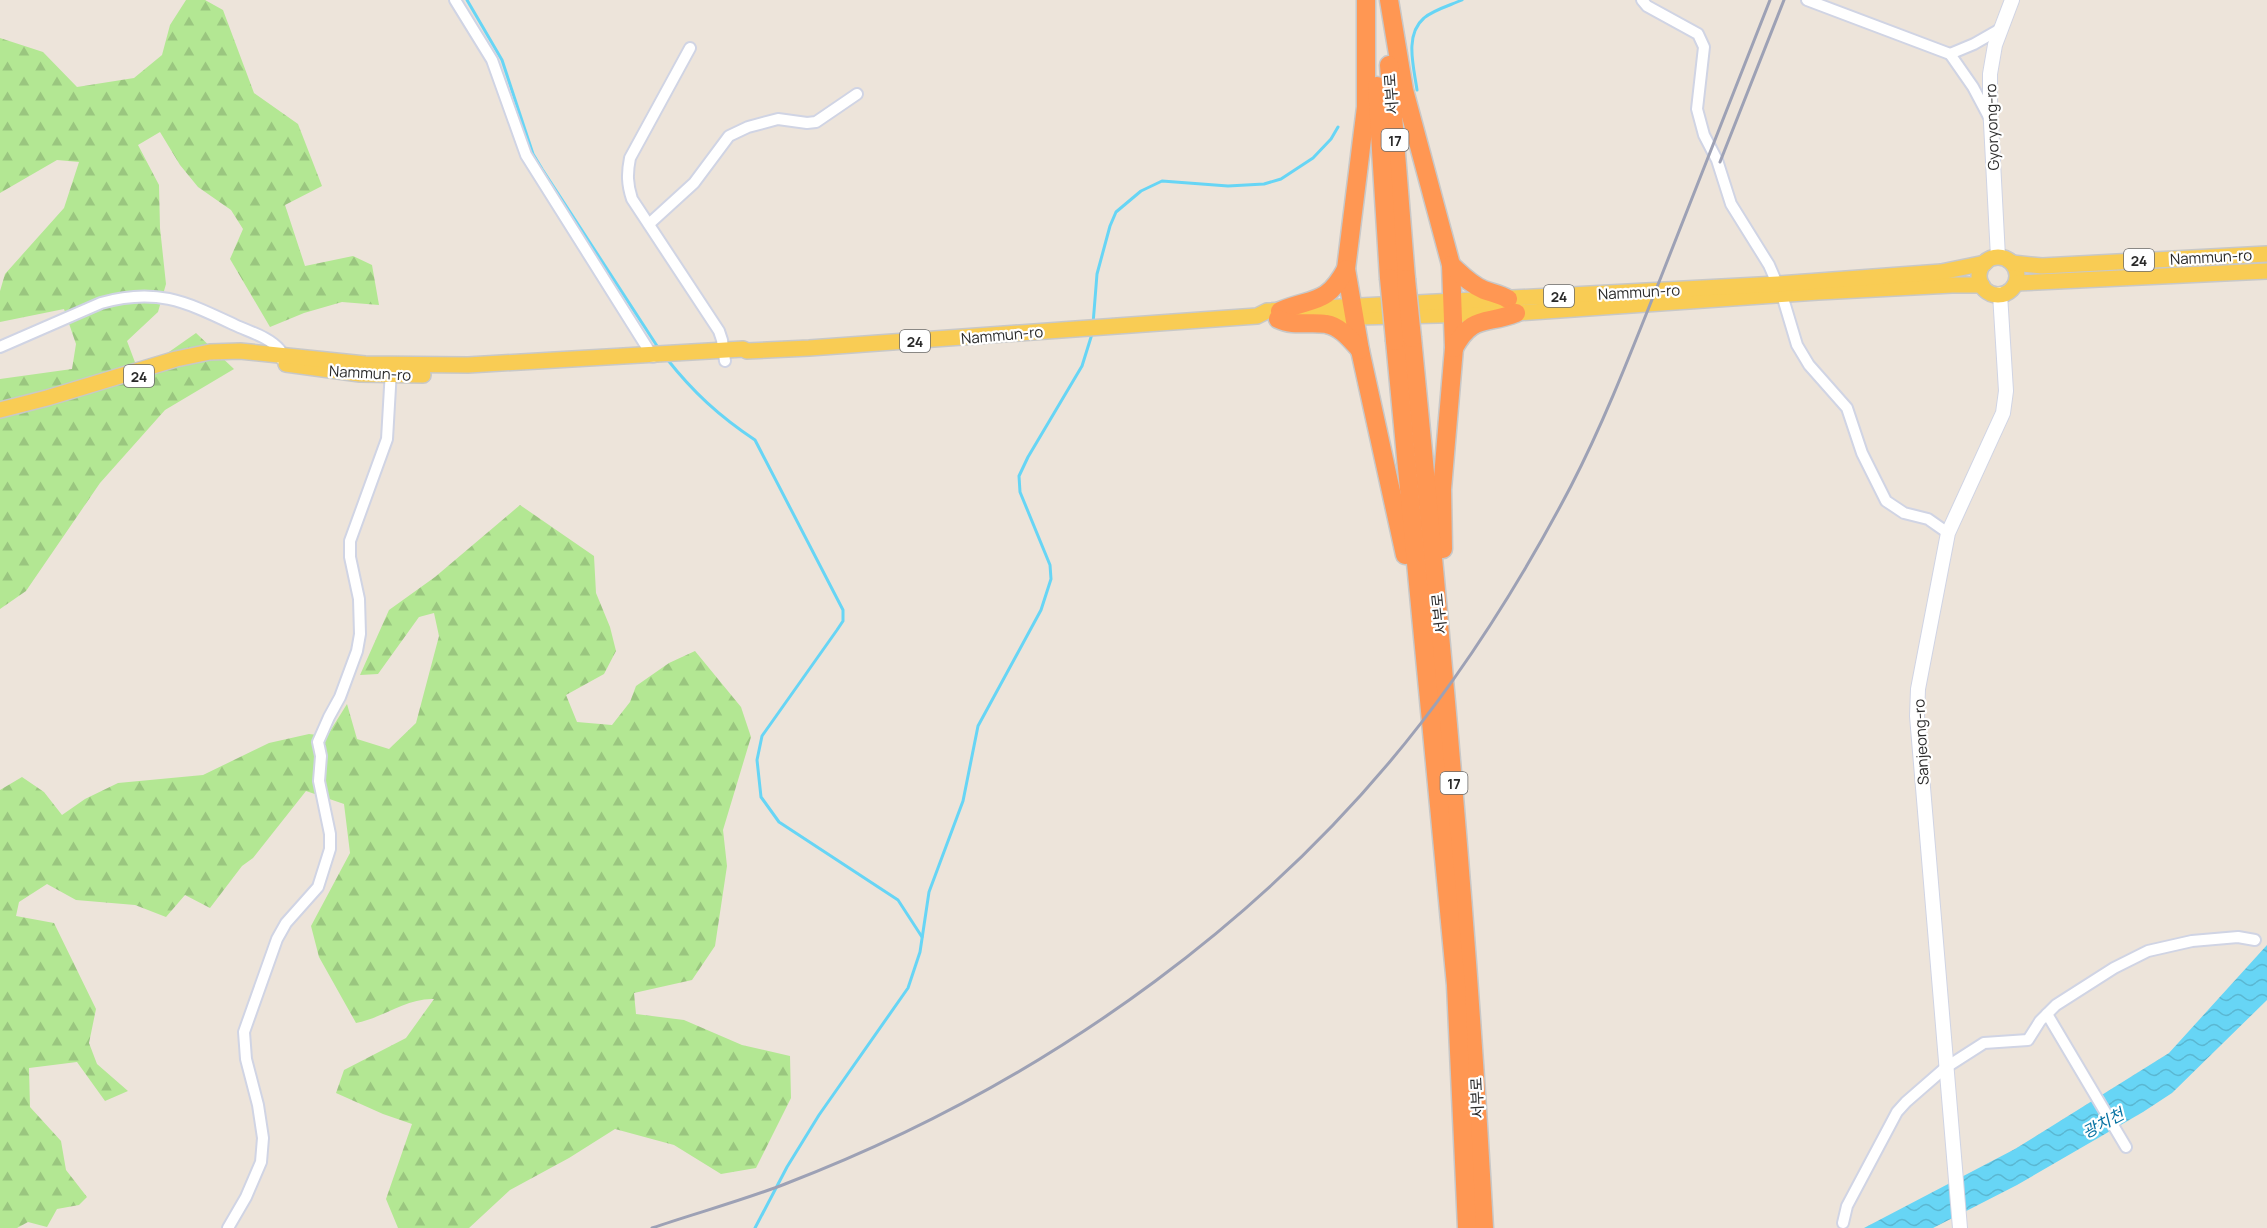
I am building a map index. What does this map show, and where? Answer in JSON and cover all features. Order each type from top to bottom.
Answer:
[{"type":"highway","points":[[1368,0],[1366,107],[1346,269],[1360,350],[1402,539],[1426,677]]},
{"type":"highway","name":"서부로","points":[[1368,0],[1404,339],[1445,674],[1474,1040],[1484,1228]]},
{"type":"highway","points":[[1387,0],[1404,90],[1452,265],[1454,348],[1442,489],[1445,674]]},
{"type":"highway","name":"서부로","points":[[1387,0],[1398,278]]},
{"type":"highway","points":[[1452,265],[1469,281],[1485,290],[1499,293],[1512,306],[1501,319],[1482,320],[1470,326],[1461,335],[1454,348]]},
{"type":"highway","points":[[1346,269],[1338,285],[1326,296],[1279,315],[1288,324],[1327,324],[1338,329],[1360,350]]},
{"type":"highway","name":"서부로","points":[[1404,339],[1426,677],[1456,985],[1467,1228]]},
{"type":"main road","name":"Nammun-ro","points":[[2016,283],[2120,269],[2267,254]]},
{"type":"main road","name":"Nammun-ro","points":[[1780,290],[1941,272],[1998,261],[2042,266],[2120,269],[2267,271]]},
{"type":"main road","points":[[1982,285],[1979,273],[1998,261],[2017,274],[2016,283],[2010,291],[2000,294]]},
{"type":"main road","name":"Nammun-ro","points":[[0,410],[188,356],[227,351],[281,359],[330,372],[391,370],[471,374],[662,356],[724,355],[743,349],[747,351],[943,339],[1257,316],[1267,311],[1279,315],[1512,306],[1780,290],[1952,285],[1982,285],[1991,294],[2000,294]]},
{"type":"main road","name":"Nammun-ro","points":[[0,417],[183,364],[224,359],[281,359]]},
{"type":"street","points":[[455,0],[492,60],[526,155],[662,356]]},
{"type":"street","points":[[1642,0],[1647,6],[1698,34],[1704,47],[1704,57],[1697,109],[1704,135],[1717,160],[1731,204],[1769,265],[1780,290],[1797,345],[1809,365],[1847,408],[1862,453],[1886,501],[1904,513],[1928,519],[1948,533]]},
{"type":"street","points":[[1807,0],[1950,54],[1973,87],[1991,122]]},
{"type":"street","name":"Gyoryong-ro","points":[[1998,261],[1990,74],[1995,45],[2012,0]]},
{"type":"street","points":[[1950,54],[2002,28]]},
{"type":"street","points":[[690,48],[630,158],[627,174],[628,188],[632,199],[719,331],[724,355]]},
{"type":"street","points":[[649,224],[694,183],[729,136],[748,127],[778,119],[816,122],[857,94]]},
{"type":"street","name":"Sanjeong-ro","points":[[1960,1228],[1917,716],[1918,689],[1948,533],[2002,413],[2006,390],[2000,294]]},
{"type":"street","points":[[0,347],[101,303],[118,298],[148,296],[195,305],[265,338],[275,344],[281,359]]},
{"type":"street","points":[[228,1228],[246,1197],[261,1162],[263,1138],[258,1105],[246,1059],[244,1032],[277,939],[286,923],[318,887],[330,849],[330,834],[319,781],[321,756],[318,742],[340,697],[357,651],[360,634],[359,599],[350,557],[350,541],[387,439],[391,370]]},
{"type":"street","points":[[1843,1223],[1847,1206],[1897,1112],[1916,1092],[1945,1068],[1984,1043],[2028,1040],[2040,1021],[2056,1005],[2114,968],[2148,951],[2192,941],[2238,937],[2255,940]]},
{"type":"street","points":[[2047,1014],[2124,1143]]},
{"type":"green space","points":[[186,0],[205,0],[223,10],[254,93],[298,124],[322,186],[285,205],[305,266],[353,256],[372,265],[379,305],[342,302],[304,313],[270,327],[230,259],[243,229],[231,210],[198,187],[180,165],[160,132],[138,145],[159,185],[160,228],[166,284],[158,312],[127,341],[139,373],[196,333],[234,369],[165,410],[100,483],[26,591],[0,609],[0,379],[72,369],[76,344],[64,309],[0,322],[0,291],[5,274],[64,208],[79,162],[57,160],[0,193],[0,38],[43,52],[77,87],[134,78],[162,55],[170,25]]},
{"type":"green space","points":[[520,505],[594,556],[596,593],[610,627],[616,651],[604,674],[566,695],[577,722],[612,725],[630,702],[636,686],[669,663],[695,651],[741,707],[751,737],[723,830],[727,866],[715,946],[692,980],[634,993],[636,1014],[684,1020],[742,1045],[790,1056],[791,1098],[756,1168],[721,1174],[674,1145],[615,1129],[569,1158],[510,1190],[469,1228],[398,1228],[386,1199],[412,1124],[336,1093],[344,1070],[406,1038],[434,999],[404,1005],[356,1023],[319,957],[311,926],[350,853],[344,804],[306,791],[253,858],[242,866],[210,908],[185,895],[166,917],[135,905],[76,900],[47,884],[19,902],[16,916],[54,923],[96,1009],[89,1043],[97,1064],[128,1091],[105,1101],[77,1062],[29,1068],[30,1107],[61,1141],[66,1170],[87,1197],[79,1205],[57,1209],[47,1227],[28,1222],[17,1228],[0,1228],[0,790],[22,777],[44,792],[62,815],[85,799],[118,783],[203,775],[269,743],[309,734],[327,736],[347,704],[357,739],[389,749],[416,723],[439,636],[434,613],[419,617],[378,674],[360,675],[389,610],[435,577]]},
{"type":"water","name":"광치천","points":[[2267,945],[2267,1000],[2172,1093],[2017,1185],[1933,1228],[1864,1228],[2015,1149],[2169,1053]]},
{"type":"waterway","points":[[467,0],[502,60],[533,154],[659,349]]},
{"type":"waterway","points":[[1417,90],[1412,52],[1414,33],[1424,18],[1462,0]]},
{"type":"waterway","points":[[1093,324],[1097,274],[1110,226],[1116,212],[1141,191],[1162,181],[1228,186],[1264,184],[1281,179],[1313,158],[1331,139],[1338,127]]},
{"type":"waterway","points":[[755,1228],[787,1167],[819,1115],[908,988],[920,952],[929,892],[963,801],[978,726],[1041,610],[1051,579],[1050,565],[1020,492],[1019,476],[1082,366],[1092,334]]},
{"type":"waterway","points":[[667,359],[707,403],[755,440],[843,610],[843,621],[762,736],[757,760],[761,797],[779,822],[898,900],[922,937]]},
{"type":"railway","points":[[652,1228],[785,1184],[882,1143],[977,1095],[1068,1041],[1156,981],[1239,914],[1317,842],[1388,764],[1453,680],[1530,560],[1571,486],[1629,356],[1770,0]]},
{"type":"railway","points":[[1720,162],[1784,0]]}]
